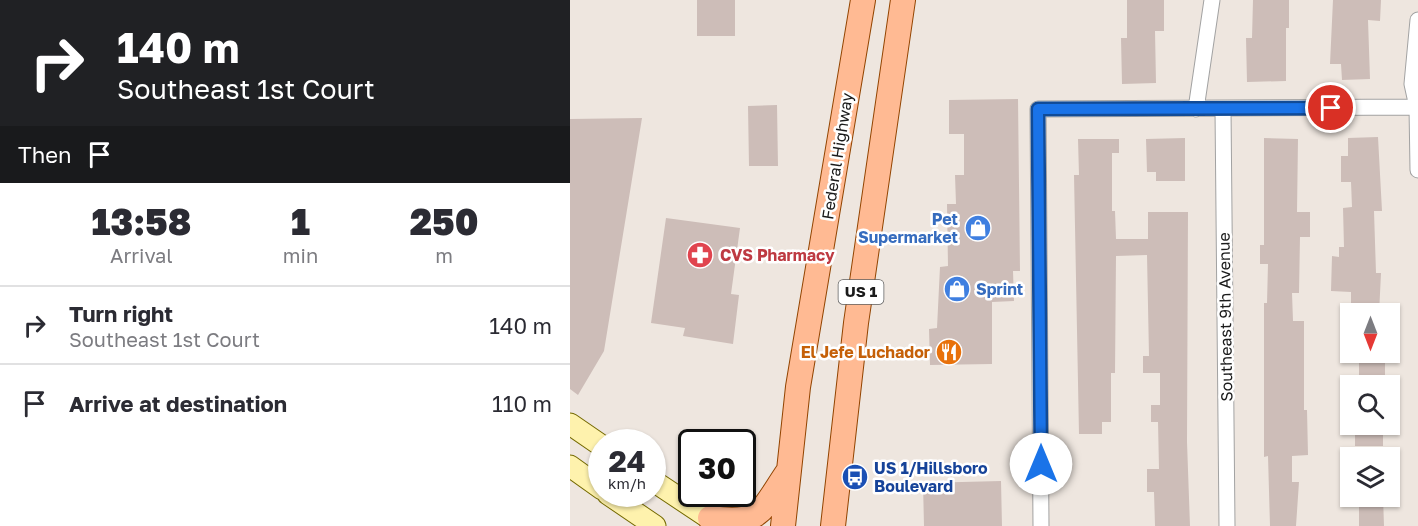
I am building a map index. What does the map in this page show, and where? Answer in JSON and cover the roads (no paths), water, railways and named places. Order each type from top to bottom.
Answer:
[{"type":"main road","name":"Federal Highway","points":[[783,526],[798,387],[863,0]]},
{"type":"main road","name":"US 1","points":[[833,526],[856,323],[903,0]]},
{"type":"main road","points":[[570,424],[588,436]]},
{"type":"main road","points":[[570,466],[588,479]]},
{"type":"main road","points":[[666,489],[716,522],[745,521],[755,517],[788,471]]},
{"type":"main road","points":[[627,507],[655,526]]},
{"type":"street","points":[[1196,109],[1212,0]]},
{"type":"street","points":[[1418,20],[1412,84],[1418,107],[1418,170]]},
{"type":"street","points":[[1041,526],[1038,109],[1418,107]]},
{"type":"street","name":"Southeast 9th Avenue","points":[[1223,109],[1227,526]]},
{"type":"place","name":"Pet Supermarket","points":[[978,228]]},
{"type":"place","name":"CVS Pharmacy","points":[[700,255]]},
{"type":"place","name":"Sprint","points":[[957,289]]},
{"type":"place","name":"El Jefe Luchador","points":[[949,352]]},
{"type":"place","name":"US 1/Hillsboro Boulevard","points":[[855,477]]}]
